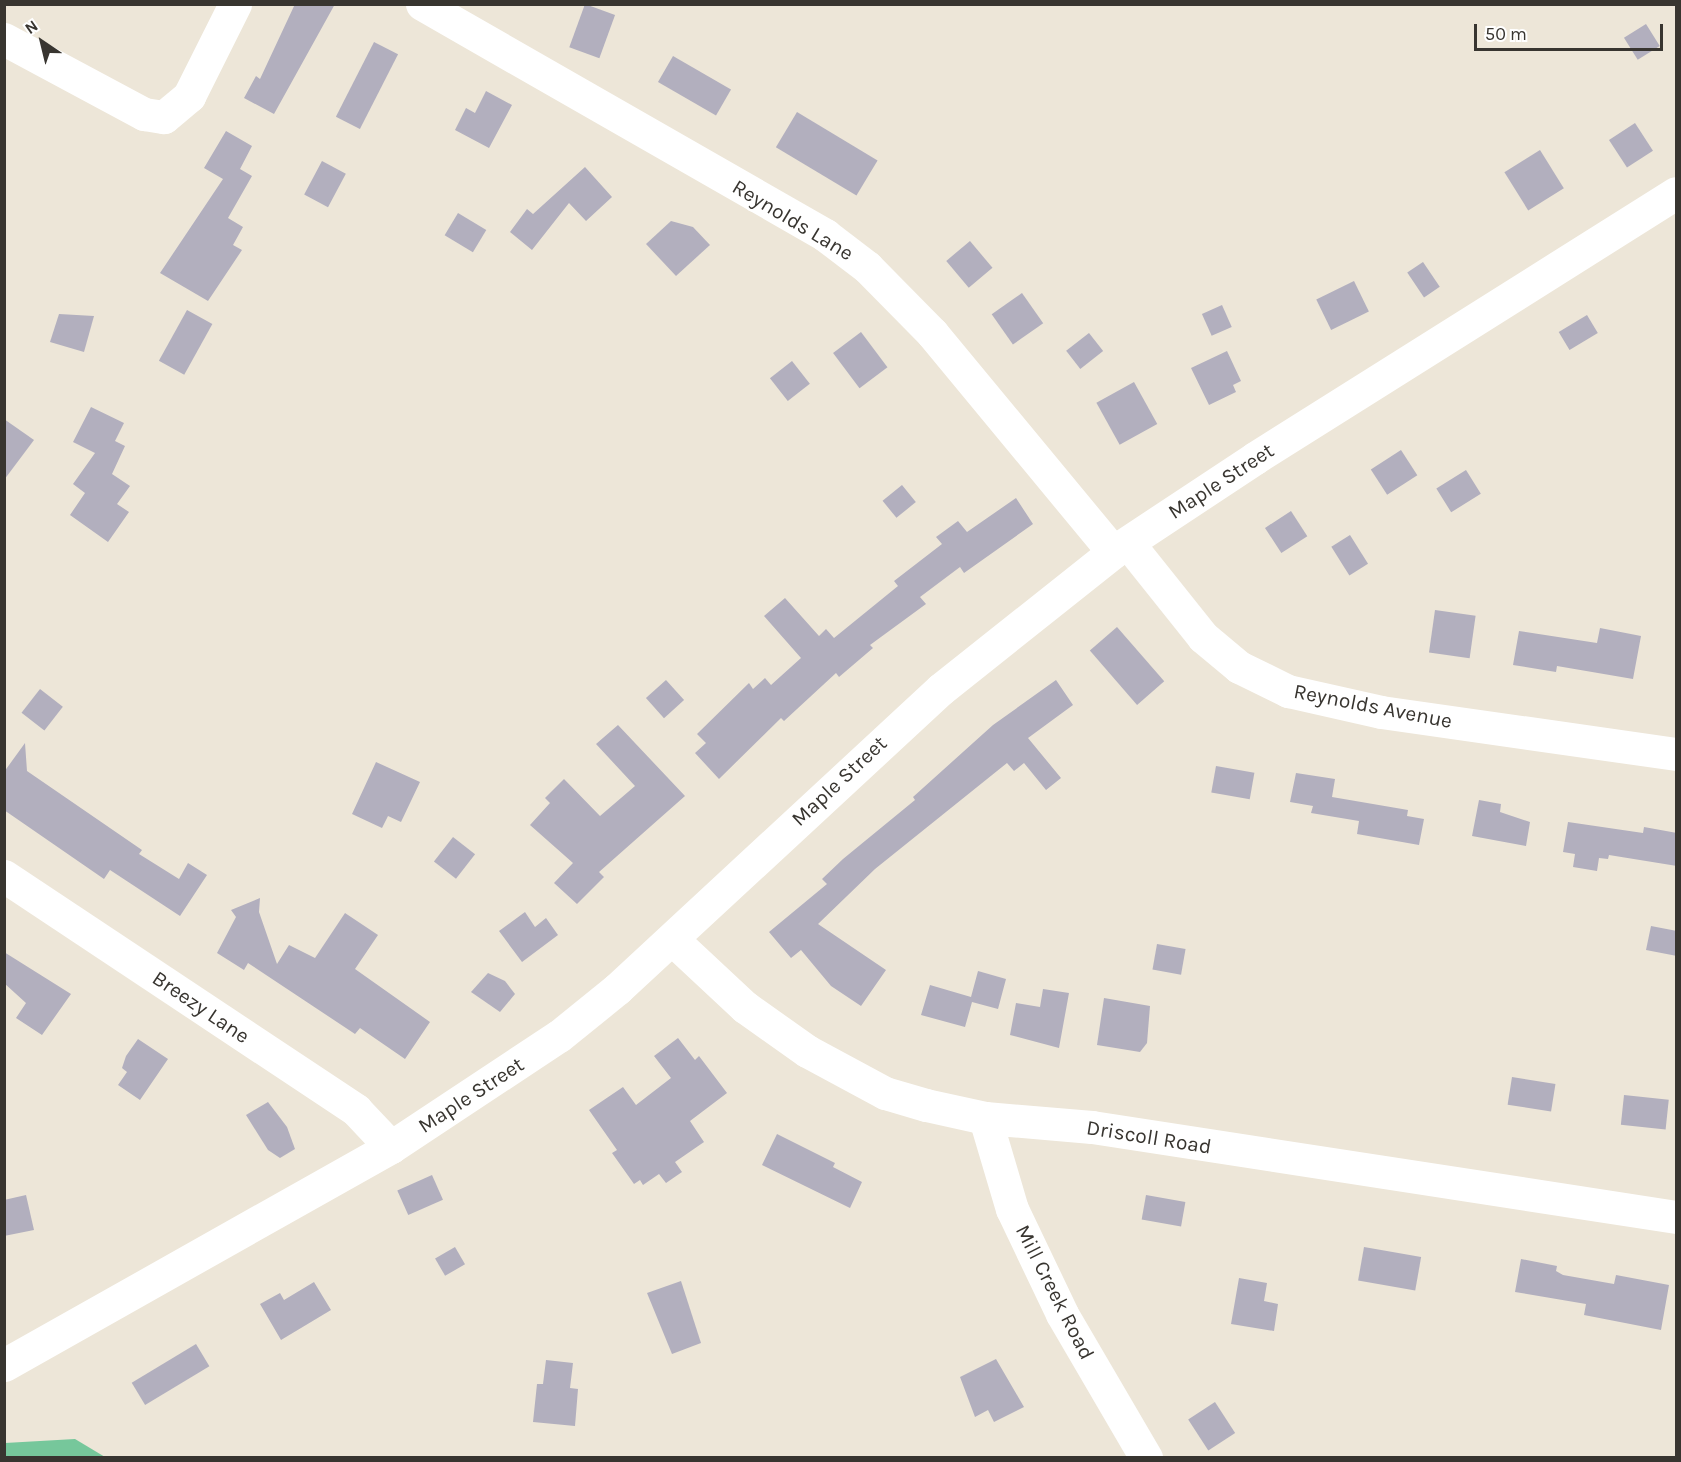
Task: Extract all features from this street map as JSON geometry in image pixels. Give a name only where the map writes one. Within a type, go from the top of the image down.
[{"type":"street","points":[[4,39],[144,114],[164,117],[189,96],[235,4]]},
{"type":"street","name":"Reynolds Lane","points":[[422,4],[825,235],[867,267],[932,333],[1120,547]]},
{"type":"street","name":"Maple Street","points":[[4,1365],[392,1147],[559,1036],[672,939],[941,689],[1120,547],[1677,193]]},
{"type":"street","name":"Reynolds Avenue","points":[[1120,547],[1203,636],[1239,667],[1288,691],[1381,712],[1677,754]]},
{"type":"street","name":"Breezy Lane","points":[[4,876],[356,1110],[392,1147]]},
{"type":"street","name":"Driscoll Road","points":[[672,939],[745,1007],[807,1051],[885,1093],[985,1118],[1092,1127],[1677,1217]]},
{"type":"street","name":"Mill Creek Road","points":[[985,1118],[1012,1209],[1057,1303],[1146,1458]]},
{"type":"green space","points":[[75,1439],[105,1457],[5,1457],[5,1443]]},
{"type":"building","points":[[295,4],[335,4],[274,114],[244,98],[256,76],[260,79]]},
{"type":"building","points":[[585,4],[615,15],[599,58],[569,47]]},
{"type":"building","points":[[1646,24],[1660,46],[1638,60],[1624,38]]},
{"type":"building","points":[[374,42],[398,54],[360,129],[336,117]]},
{"type":"building","points":[[673,56],[731,90],[716,115],[658,82]]},
{"type":"building","points":[[486,91],[512,105],[489,148],[455,130],[466,108],[475,113]]},
{"type":"building","points":[[797,112],[878,160],[856,196],[776,147]]},
{"type":"building","points":[[1635,123],[1653,151],[1627,168],[1609,140]]},
{"type":"building","points":[[226,131],[252,146],[240,169],[252,176],[228,218],[243,227],[233,245],[242,250],[208,301],[160,273],[223,179],[204,168]]},
{"type":"building","points":[[1540,150],[1564,188],[1528,210],[1504,172]]},
{"type":"building","points":[[322,161],[346,174],[328,207],[304,195]]},
{"type":"building","points":[[585,167],[612,197],[586,221],[569,203],[532,250],[510,232],[527,209],[533,214]]},
{"type":"building","points":[[458,213],[486,230],[473,252],[445,235]]},
{"type":"building","points":[[671,221],[693,227],[710,245],[676,276],[646,244]]},
{"type":"building","points":[[970,241],[992,268],[969,288],[946,261]]},
{"type":"building","points":[[1423,262],[1440,287],[1424,297],[1407,273]]},
{"type":"building","points":[[1354,281],[1369,312],[1331,330],[1316,299]]},
{"type":"building","points":[[1022,293],[1043,323],[1013,345],[992,314]]},
{"type":"building","points":[[1222,305],[1232,327],[1212,336],[1202,314]]},
{"type":"building","points":[[187,310],[212,324],[184,375],[159,361]]},
{"type":"building","points":[[59,314],[94,316],[84,352],[50,342]]},
{"type":"building","points":[[1587,315],[1598,333],[1570,350],[1559,332]]},
{"type":"building","points":[[861,332],[887,367],[860,388],[833,353]]},
{"type":"building","points":[[1089,333],[1103,351],[1080,369],[1066,351]]},
{"type":"building","points":[[1227,351],[1241,381],[1233,385],[1236,392],[1209,405],[1191,368]]},
{"type":"building","points":[[792,361],[810,384],[788,401],[770,378]]},
{"type":"building","points":[[1134,382],[1157,424],[1120,445],[1096,403]]},
{"type":"building","points":[[91,407],[124,423],[115,441],[125,446],[112,474],[130,486],[117,504],[129,512],[108,542],[70,515],[85,493],[73,484],[95,453],[73,442]]},
{"type":"building","points":[[4,419],[34,440],[4,480]]},
{"type":"building","points":[[1401,450],[1417,475],[1387,495],[1371,470]]},
{"type":"building","points":[[1466,470],[1481,494],[1451,512],[1436,489]]},
{"type":"building","points":[[902,485],[916,502],[896,518],[883,501]]},
{"type":"building","points":[[1016,498],[1033,524],[964,573],[960,567],[920,597],[926,604],[870,645],[873,648],[839,677],[836,673],[784,721],[781,718],[719,779],[695,753],[706,743],[697,734],[749,683],[753,689],[765,678],[771,685],[801,658],[764,616],[785,598],[819,636],[826,629],[834,638],[898,586],[894,581],[942,544],[936,537],[958,521],[967,532]]},
{"type":"building","points":[[1291,511],[1307,536],[1281,553],[1265,528]]},
{"type":"building","points":[[1350,535],[1368,564],[1349,575],[1331,547]]},
{"type":"building","points":[[1435,610],[1476,616],[1470,658],[1429,653]]},
{"type":"building","points":[[1117,627],[1164,681],[1137,705],[1090,651]]},
{"type":"building","points":[[1600,628],[1641,636],[1633,679],[1557,666],[1556,672],[1513,665],[1519,631],[1597,643]]},
{"type":"building","points":[[666,680],[684,700],[664,718],[646,698]]},
{"type":"building","points":[[1056,680],[1073,705],[1028,738],[1061,778],[1046,790],[1024,763],[1014,771],[1007,763],[875,869],[818,924],[886,970],[861,1006],[831,986],[801,950],[791,958],[769,932],[827,884],[822,879],[915,800],[913,797],[993,725]]},
{"type":"building","points":[[40,689],[63,707],[44,730],[22,713]]},
{"type":"building","points":[[618,725],[685,796],[599,872],[604,877],[577,904],[554,883],[573,863],[530,825],[550,803],[545,798],[564,779],[600,816],[635,786],[596,744]]},
{"type":"building","points":[[25,743],[27,771],[142,850],[139,854],[179,879],[188,863],[207,875],[180,916],[110,870],[104,879],[4,810],[4,772]]},
{"type":"building","points":[[376,762],[420,782],[401,822],[388,816],[382,828],[352,814]]},
{"type":"building","points":[[1216,766],[1254,773],[1250,799],[1211,793]]},
{"type":"building","points":[[1296,773],[1335,779],[1332,797],[1408,810],[1407,816],[1424,819],[1419,845],[1357,834],[1359,821],[1311,813],[1313,806],[1290,802]]},
{"type":"building","points":[[1479,800],[1501,804],[1500,812],[1530,822],[1526,846],[1472,836]]},
{"type":"building","points":[[1568,822],[1643,833],[1644,827],[1677,833],[1677,866],[1609,855],[1608,859],[1599,858],[1597,871],[1573,867],[1575,854],[1563,852]]},
{"type":"building","points":[[453,837],[475,854],[456,879],[434,861]]},
{"type":"building","points":[[260,898],[259,912],[277,964],[289,945],[315,958],[345,913],[378,935],[355,969],[430,1022],[405,1059],[360,1028],[355,1034],[248,963],[244,970],[217,953],[236,917],[231,910]]},
{"type":"building","points":[[525,912],[535,927],[546,918],[558,935],[522,962],[499,931]]},
{"type":"building","points":[[1651,926],[1677,931],[1677,956],[1646,950]]},
{"type":"building","points":[[1157,944],[1186,949],[1181,975],[1152,970]]},
{"type":"building","points":[[4,952],[71,994],[42,1035],[16,1018],[26,1003],[4,983]]},
{"type":"building","points":[[978,971],[1006,979],[998,1009],[972,1002],[965,1027],[921,1015],[930,985],[971,997]]},
{"type":"building","points":[[488,973],[505,981],[515,994],[500,1012],[471,992]]},
{"type":"building","points":[[1043,989],[1069,993],[1059,1048],[1010,1035],[1016,1003],[1040,1007]]},
{"type":"building","points":[[1104,998],[1150,1006],[1147,1043],[1140,1052],[1097,1045]]},
{"type":"building","points":[[678,1038],[695,1060],[699,1056],[727,1093],[690,1121],[704,1142],[675,1162],[682,1172],[666,1183],[659,1174],[643,1185],[640,1180],[634,1184],[612,1153],[617,1150],[589,1110],[623,1087],[636,1105],[671,1078],[654,1056]]},
{"type":"building","points":[[138,1039],[168,1059],[140,1100],[118,1085],[127,1072],[122,1068],[126,1056]]},
{"type":"building","points":[[1512,1077],[1555,1084],[1551,1112],[1508,1105]]},
{"type":"building","points":[[1624,1095],[1669,1100],[1666,1130],[1621,1125]]},
{"type":"building","points":[[268,1102],[287,1127],[295,1149],[280,1158],[268,1150],[246,1115]]},
{"type":"building","points":[[777,1134],[835,1163],[833,1167],[862,1182],[850,1208],[762,1165]]},
{"type":"building","points":[[432,1175],[443,1200],[408,1215],[397,1190]]},
{"type":"building","points":[[26,1195],[34,1230],[4,1236],[4,1200]]},
{"type":"building","points":[[1146,1195],[1185,1202],[1181,1227],[1142,1220]]},
{"type":"building","points":[[455,1247],[465,1264],[445,1276],[435,1258]]},
{"type":"building","points":[[1364,1247],[1421,1257],[1415,1291],[1358,1280]]},
{"type":"building","points":[[1521,1259],[1557,1266],[1556,1271],[1563,1275],[1614,1284],[1616,1275],[1669,1285],[1661,1330],[1584,1315],[1586,1304],[1515,1292]]},
{"type":"building","points":[[1239,1278],[1267,1283],[1264,1301],[1278,1304],[1274,1331],[1231,1324]]},
{"type":"building","points":[[681,1281],[701,1343],[672,1354],[647,1293]]},
{"type":"building","points":[[314,1282],[331,1310],[281,1340],[260,1304],[280,1293],[284,1300]]},
{"type":"building","points":[[196,1344],[209,1366],[145,1405],[132,1383]]},
{"type":"building","points":[[996,1359],[1024,1407],[994,1422],[988,1410],[975,1417],[960,1377]]},
{"type":"building","points":[[546,1360],[573,1363],[570,1388],[578,1389],[575,1426],[533,1422],[537,1384],[543,1384]]},
{"type":"building","points":[[1215,1402],[1235,1433],[1208,1450],[1188,1419]]}]
